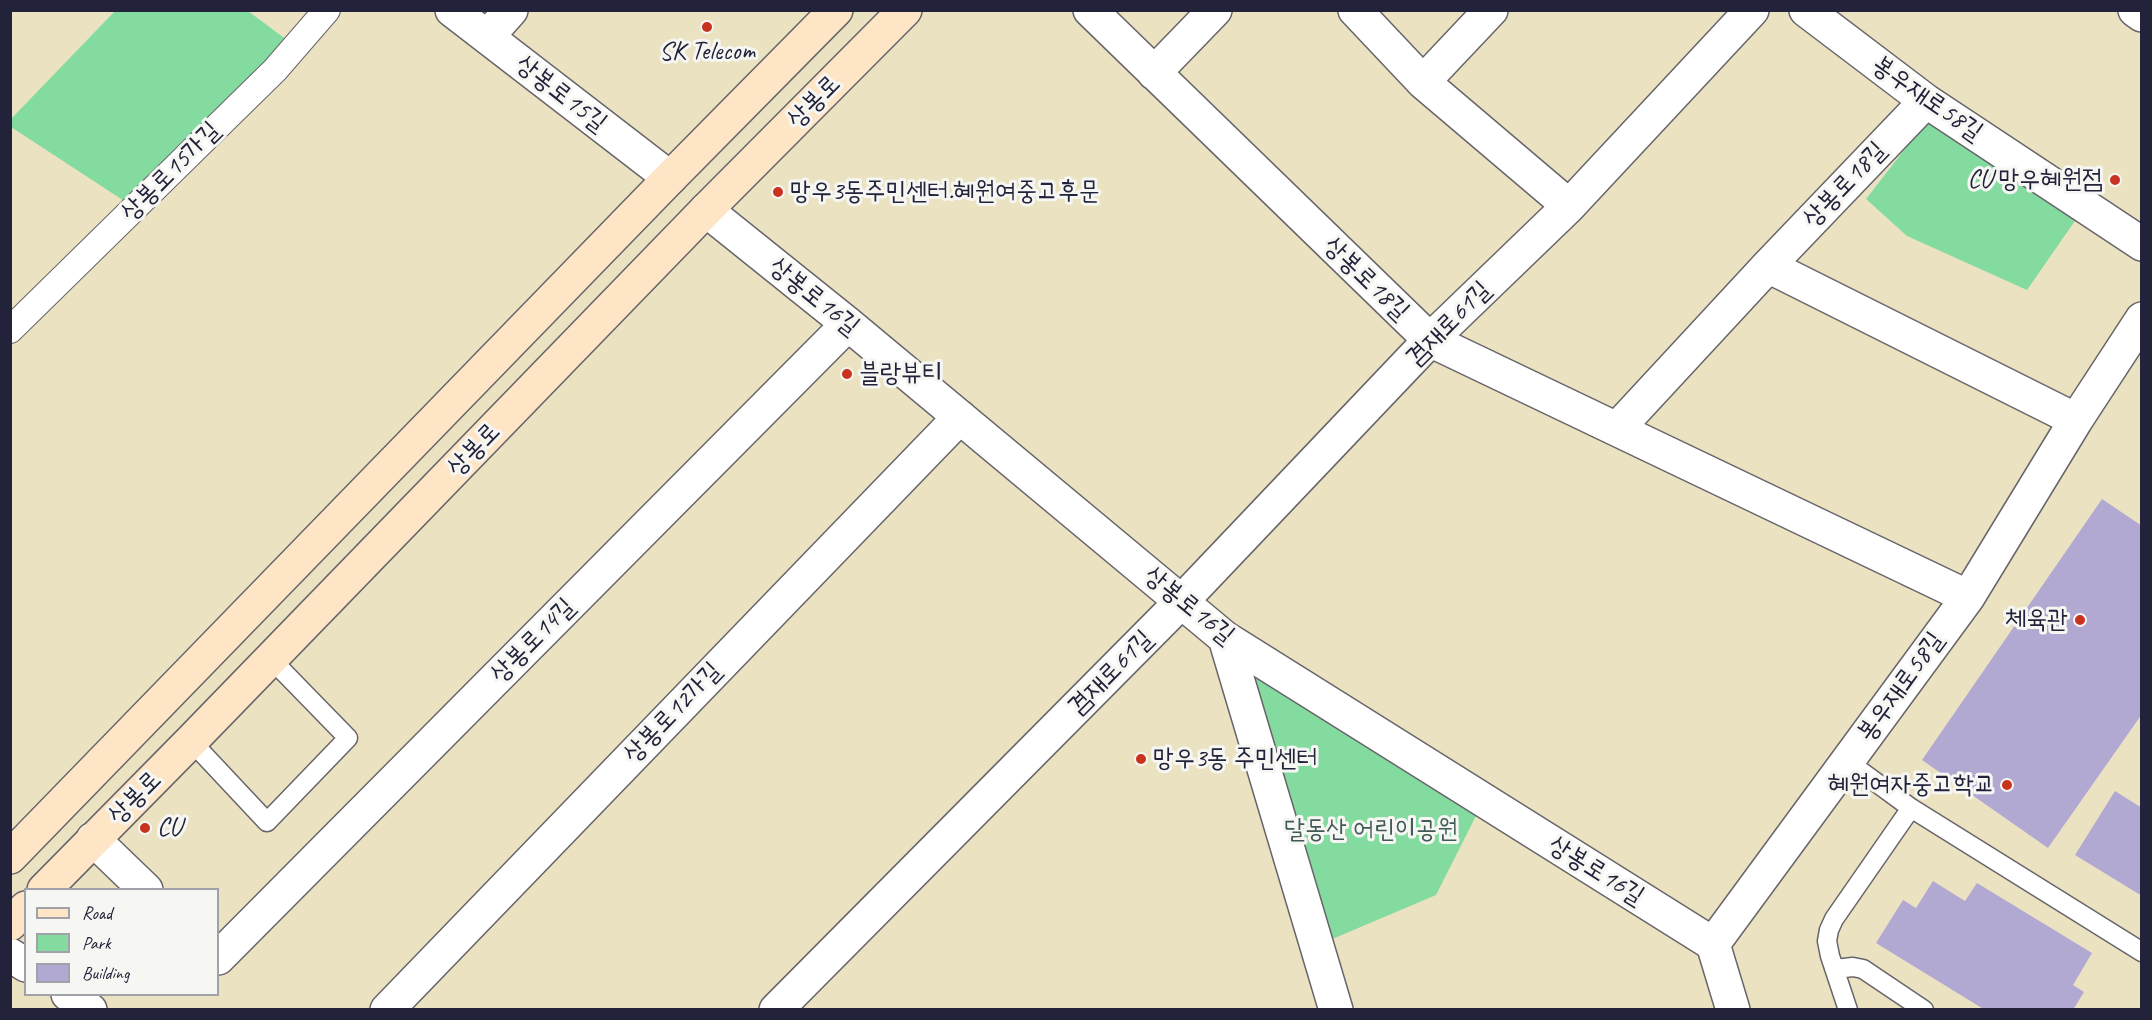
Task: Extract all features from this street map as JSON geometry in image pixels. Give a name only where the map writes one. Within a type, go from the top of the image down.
[{"type":"main road","name":"상봉로","points":[[10,857],[836,10]]},
{"type":"main road","name":"상봉로","points":[[46,888],[706,210],[905,10]]},
{"type":"main road","points":[[670,178],[706,210]]},
{"type":"main road","points":[[10,924],[24,910]]},
{"type":"street","name":"상봉로15가길","points":[[10,330],[275,70],[327,10]]},
{"type":"street","name":"상봉로15길","points":[[452,10],[670,178]]},
{"type":"street","points":[[487,37],[511,10]]},
{"type":"street","name":"상봉로18길","points":[[1090,10],[1430,340],[1968,597]]},
{"type":"street","points":[[1154,73],[1215,10]]},
{"type":"street","points":[[1355,10],[1424,82],[1569,207]]},
{"type":"street","points":[[1424,82],[1491,10]]},
{"type":"street","name":"겸재로61길","points":[[776,1010],[1181,602],[1430,340],[1569,207],[1752,10]]},
{"type":"street","name":"봉우재로58길","points":[[1806,10],[1926,101],[2142,244]]},
{"type":"street","points":[[2135,10],[2142,15]]},
{"type":"street","name":"상봉로18길","points":[[1617,429],[1768,266],[1926,101]]},
{"type":"street","name":"상봉로16길","points":[[706,210],[848,324],[1225,638],[1713,944]]},
{"type":"street","points":[[1768,266],[2076,420]]},
{"type":"street","name":"봉우재로58길","points":[[1713,944],[1968,597],[2076,420],[2142,319]]},
{"type":"street","name":"상봉로14길","points":[[219,957],[848,324]]},
{"type":"street","name":"상봉로12가길","points":[[387,1010],[960,417]]},
{"type":"street","points":[[1225,638],[1336,1010]]},
{"type":"street","points":[[93,839],[144,888]]},
{"type":"street","points":[[1713,944],[1733,1010]]},
{"type":"street","points":[[10,955],[24,964]]},
{"type":"street","points":[[71,996],[90,1010]]},
{"type":"lane","points":[[191,741],[267,822],[348,738],[271,659]]},
{"type":"lane","points":[[1847,761],[1911,808],[2142,952]]},
{"type":"lane","points":[[1848,1010],[1827,940],[1834,919],[1911,808]]},
{"type":"lane","points":[[1834,969],[1853,967],[1863,969],[1924,1010]]},
{"type":"green space","points":[[115,11],[248,11],[295,46],[135,208],[11,127],[10,120]]},
{"type":"green space","points":[[1929,118],[2079,215],[2027,290],[1907,236],[1866,199]]},
{"type":"green space","name":"달동산 어린이공원","points":[[1225,638],[1484,800],[1436,895],[1316,946]]},
{"type":"building","name":"체육관","points":[[2102,499],[2142,526],[2142,714],[2048,848],[1922,760]]},
{"type":"building","points":[[2115,791],[2142,808],[2142,896],[2075,855]]},
{"type":"building","points":[[1933,881],[1965,901],[1977,883],[2092,953],[2073,985],[2084,992],[2073,1010],[1985,1010],[1876,943],[1903,900],[1916,908]]},
{"type":"place","name":"SK Telecom","points":[[707,27]]},
{"type":"place","name":"CU 망우혜원점","points":[[2115,180]]},
{"type":"place","name":"망우3동주민센터.혜원여중고후문","points":[[778,192]]},
{"type":"place","name":"블랑뷰티","points":[[847,374]]},
{"type":"place","name":"체육관","points":[[2080,620]]},
{"type":"place","name":"망우3동 주민센터","points":[[1141,759]]},
{"type":"place","name":"혜원여자중고학교","points":[[2007,785]]},
{"type":"place","name":"CU","points":[[145,828]]}]
